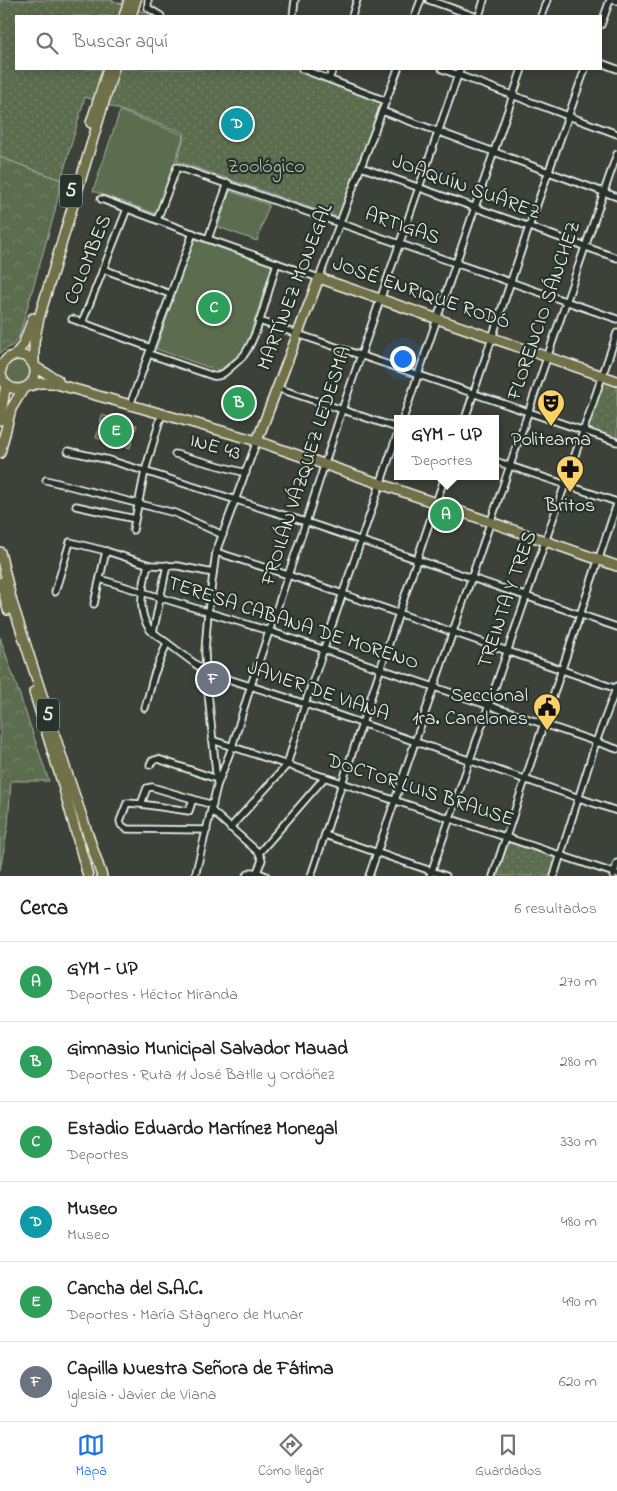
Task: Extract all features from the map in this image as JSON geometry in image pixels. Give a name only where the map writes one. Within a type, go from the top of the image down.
[{"type":"highway","points":[[124,15],[129,0]]},
{"type":"highway","points":[[130,15],[136,0]]},
{"type":"highway","name":"5","points":[[108,70],[108,79]]},
{"type":"highway","name":"5","points":[[15,355],[23,345],[31,325],[104,91],[113,70]]},
{"type":"highway","name":"5","points":[[34,366],[34,342],[39,318],[104,91]]},
{"type":"highway","name":"JOSÉ ENRIQUE RODÓ","points":[[319,278],[617,381]]},
{"type":"highway","name":"MARTÍNEZ MONEGAL","points":[[257,439],[319,278]]},
{"type":"highway","points":[[0,420],[3,381],[2,362],[15,355],[26,357],[34,366],[57,380],[131,403]]},
{"type":"highway","points":[[0,453],[11,409],[35,376],[34,366]]},
{"type":"highway","points":[[3,381],[16,389],[53,382],[257,439],[617,566]]},
{"type":"highway","name":"5","points":[[0,552],[12,602],[102,876]]},
{"type":"highway","name":"5","points":[[0,579],[62,782],[88,876]]},
{"type":"street","points":[[148,0],[148,8],[159,15]]},
{"type":"street","points":[[295,0],[295,15]]},
{"type":"street","points":[[352,15],[357,0]]},
{"type":"street","points":[[416,15],[421,0]]},
{"type":"street","points":[[430,0],[471,15]]},
{"type":"street","points":[[479,15],[484,0]]},
{"type":"street","points":[[541,15],[547,0]]},
{"type":"street","points":[[602,22],[610,0]]},
{"type":"street","points":[[602,63],[617,69]]},
{"type":"street","points":[[305,70],[386,101]]},
{"type":"street","points":[[329,79],[333,70]]},
{"type":"street","name":"MARTÍNEZ MONEGAL","points":[[319,278],[398,70]]},
{"type":"street","points":[[404,415],[522,70]]},
{"type":"street","points":[[466,415],[584,70]]},
{"type":"street","points":[[459,72],[513,95],[617,134]]},
{"type":"street","name":"FROILÁN VÁZQUEZ LEDESMA","points":[[195,876],[217,782],[232,747],[342,410],[459,72]]},
{"type":"street","points":[[382,111],[617,197]]},
{"type":"street","name":"FLORENCIO SÁNCHEZ","points":[[369,876],[617,154]]},
{"type":"street","name":"ARTIGAS","points":[[157,220],[177,166],[617,320]]},
{"type":"street","name":"JOAQUÍN SUÁREZ","points":[[360,168],[617,258]]},
{"type":"street","points":[[208,239],[228,183]]},
{"type":"street","name":"JOSÉ ENRIQUE RODÓ","points":[[101,199],[319,278]]},
{"type":"street","name":"COLOMBES","points":[[82,323],[127,209]]},
{"type":"street","points":[[131,403],[193,233]]},
{"type":"street","points":[[72,319],[218,377],[243,356],[260,321],[277,263]]},
{"type":"street","points":[[103,269],[170,294]]},
{"type":"street","points":[[260,321],[617,442]]},
{"type":"street","name":"TREINTA Y TRES","points":[[431,874],[617,334]]},
{"type":"street","points":[[277,388],[394,427]]},
{"type":"street","points":[[133,530],[145,471],[163,412]]},
{"type":"street","name":"MARTÍNEZ MONEGAL","points":[[217,782],[206,672],[208,612],[216,552],[257,439]]},
{"type":"street","points":[[230,828],[286,765],[305,704],[394,445]]},
{"type":"street","points":[[68,451],[109,460],[306,522],[617,627]]},
{"type":"street","name":"INE 43","points":[[175,454],[246,473]]},
{"type":"street","points":[[494,876],[617,503],[499,462]]},
{"type":"street","points":[[46,480],[175,513],[223,534]]},
{"type":"street","points":[[311,876],[444,480]]},
{"type":"street","points":[[76,506],[135,519]]},
{"type":"street","points":[[55,592],[70,542],[150,565],[167,565],[213,573]]},
{"type":"street","points":[[94,604],[106,551]]},
{"type":"street","points":[[216,552],[617,687],[596,742],[554,876]]},
{"type":"street","points":[[150,565],[147,568],[140,605],[145,624],[153,633],[206,672]]},
{"type":"street","points":[[153,633],[167,565]]},
{"type":"street","name":"TERESA CABANA DE MORENO","points":[[100,579],[269,631],[617,749]]},
{"type":"street","points":[[144,708],[154,674],[167,643]]},
{"type":"street","name":"JAVIER DE VIANA","points":[[206,672],[251,685],[617,811]]},
{"type":"street","name":"DOCTOR LUIS BRAUSE","points":[[212,740],[561,854],[615,874]]},
{"type":"street","points":[[150,765],[152,761],[158,759],[217,782]]},
{"type":"street","points":[[260,853],[325,777]]},
{"type":"street","points":[[142,804],[149,786],[193,799],[212,808],[230,828],[260,853],[261,863],[257,872]]},
{"type":"street","points":[[193,799],[188,811],[130,802],[125,805],[120,821],[122,828],[207,830]]},
{"type":"street","points":[[325,835],[431,874],[446,876]]},
{"type":"street","points":[[615,874],[617,864]]},
{"type":"street","points":[[246,876],[249,872],[257,872],[266,876]]},
{"type":"green space","name":"Zoológico","points":[[0,0],[111,0],[152,15],[15,15],[15,70],[299,70],[383,101],[340,218],[177,161],[185,133],[85,97],[61,180],[0,157]]},
{"type":"green space","points":[[120,111],[184,135],[157,214],[93,191]]},
{"type":"green space","points":[[0,157],[61,180],[55,211],[19,337],[13,345],[0,353]]},
{"type":"green space","points":[[230,191],[269,205],[257,241],[218,227]]},
{"type":"green space","points":[[194,239],[272,266],[245,350],[219,371],[156,349]]},
{"type":"green space","points":[[19,359],[27,361],[32,365],[31,375],[22,383],[8,381],[5,374],[8,364]]},
{"type":"green space","points":[[603,380],[617,385],[617,439],[587,429]]},
{"type":"green space","points":[[102,415],[137,425],[130,448],[96,438]]},
{"type":"green space","points":[[0,637],[49,781],[11,781],[8,826],[0,871]]},
{"type":"green space","points":[[508,838],[559,855],[552,876],[496,876]]},
{"type":"place","name":"Museo","points":[[237,124]]},
{"type":"place","name":"Estadio Eduardo Martínez Monegal","points":[[214,308]]},
{"type":"place","name":"Gimnasio Municipal Salvador Mauad","points":[[239,403]]},
{"type":"place","name":"Politeama","points":[[551,427]]},
{"type":"place","name":"Cancha del S.A.C.","points":[[116,431]]},
{"type":"place","name":"Britos","points":[[570,493]]},
{"type":"place","name":"GYM - UP","points":[[446,515]]},
{"type":"place","name":"Capilla Nuestra Señora de Fátima","points":[[213,679]]},
{"type":"place","name":"Seccional 1ra. Canelones","points":[[547,731]]}]
